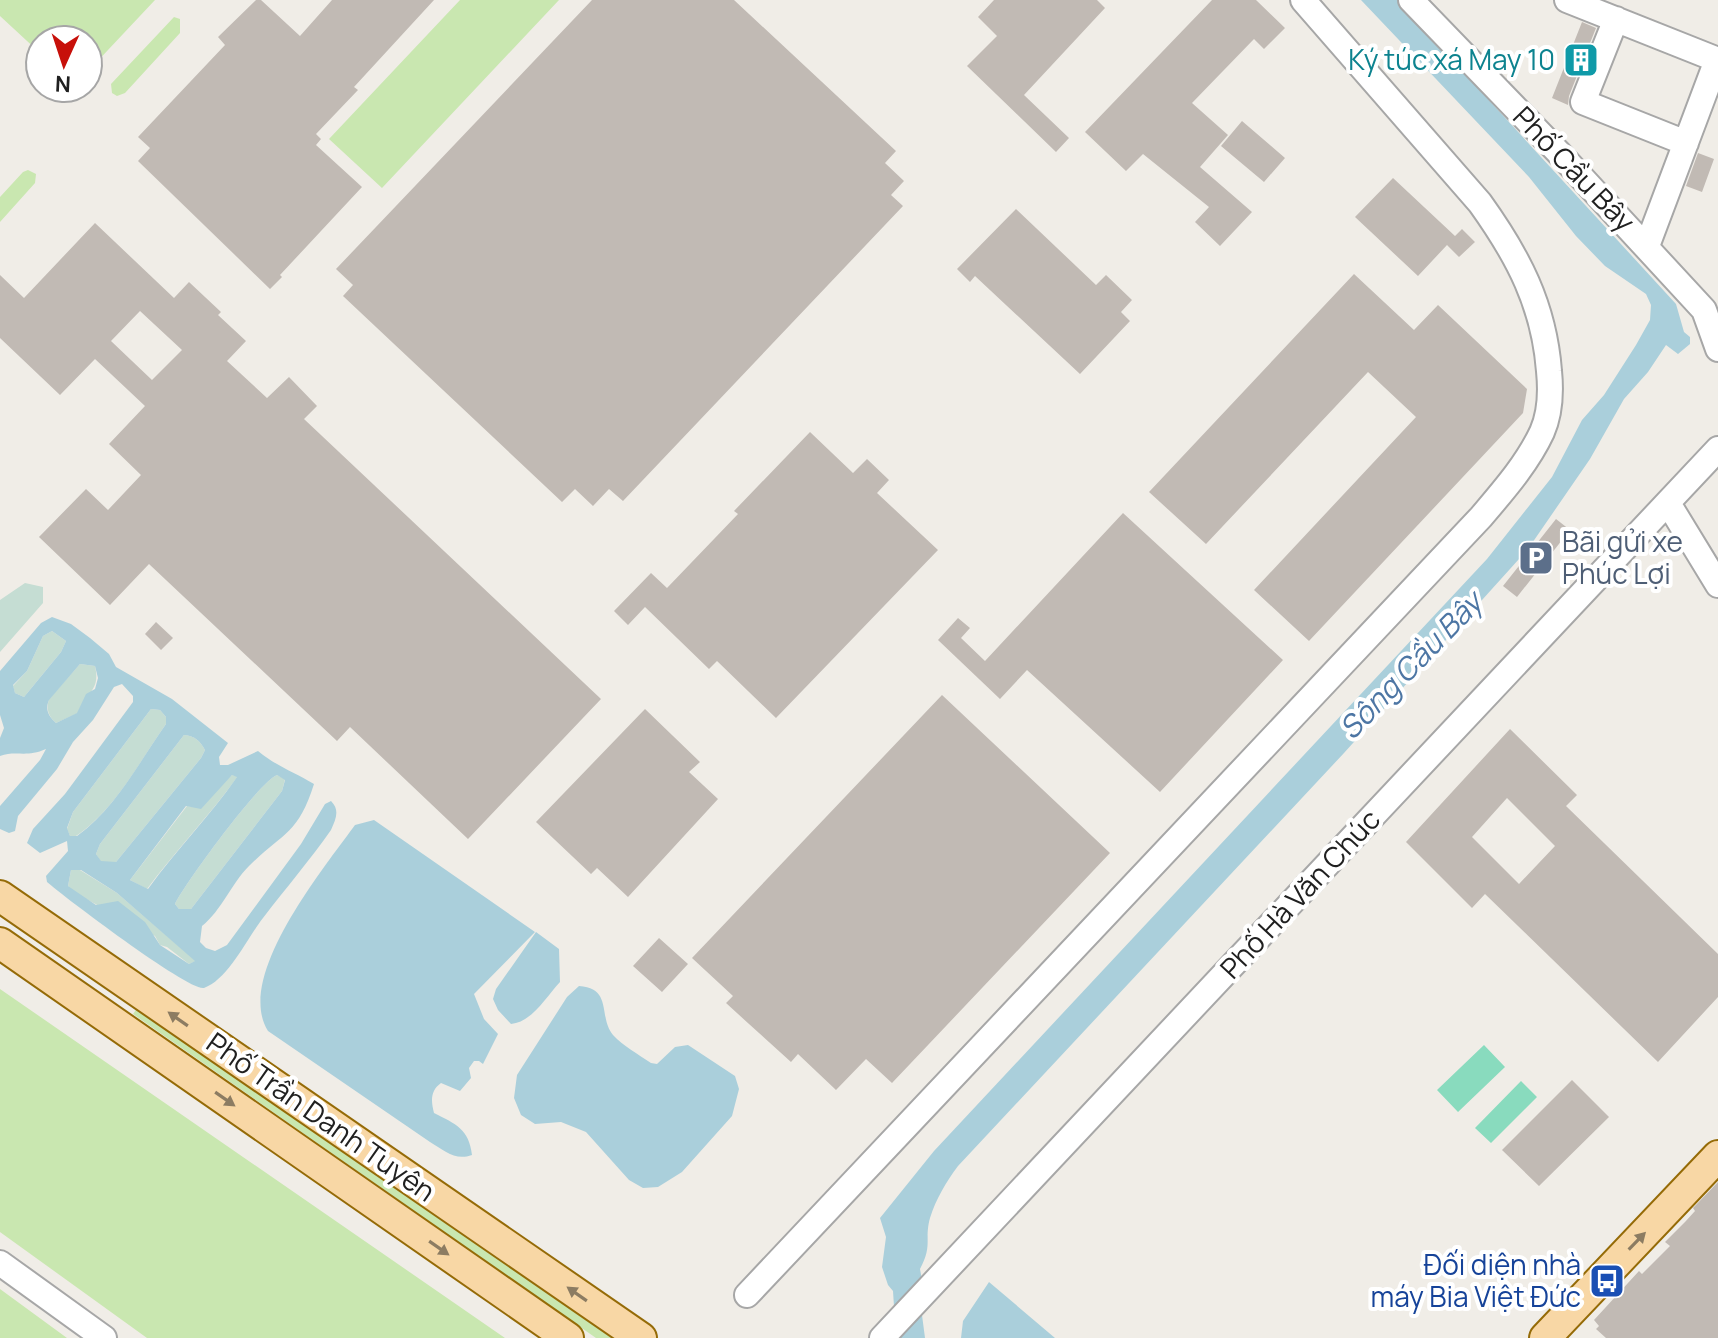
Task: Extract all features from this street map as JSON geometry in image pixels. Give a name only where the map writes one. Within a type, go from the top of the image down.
[{"type":"main road","name":"Phố Trần Danh Tuyên","points":[[0,896],[641,1338]]},
{"type":"main road","name":"Phố Trần Danh Tuyên","points":[[0,943],[568,1338]]},
{"type":"main road","points":[[69,991],[91,959]]},
{"type":"main road","points":[[1545,1338],[1718,1156]]},
{"type":"street","name":"Phố Cầu Bây","points":[[1411,0],[1647,246],[1704,310],[1718,349]]},
{"type":"street","points":[[1567,0],[1718,60],[1647,246]]},
{"type":"street","points":[[747,1295],[1481,517],[1517,474],[1543,430],[1551,391],[1543,320],[1526,277],[1504,236],[1314,4]]},
{"type":"street","points":[[1616,19],[1583,102],[1686,143]]},
{"type":"street","name":"Phố Hà Văn Chúc","points":[[882,1338],[1718,449]]},
{"type":"street","points":[[1668,503],[1718,585]]},
{"type":"street","points":[[0,1263],[104,1338]]},
{"type":"green space","points":[[0,0],[155,0],[104,54],[104,24],[24,24],[24,38],[0,16]]},
{"type":"green space","points":[[460,0],[559,0],[382,188],[329,139]]},
{"type":"green space","points":[[174,17],[180,19],[180,33],[125,93],[117,96],[112,93],[111,84]]},
{"type":"green space","points":[[28,170],[36,174],[35,183],[0,222],[0,197]]},
{"type":"green space","points":[[25,583],[43,587],[43,603],[0,652],[0,600]]},
{"type":"green space","points":[[52,631],[66,641],[61,652],[24,697],[15,693],[13,686],[27,671],[43,636]]},
{"type":"green space","points":[[80,664],[95,666],[94,687],[78,713],[56,723],[48,712],[49,699]]},
{"type":"green space","points":[[151,709],[160,710],[166,717],[166,724],[115,799],[90,825],[76,836],[70,836],[67,829],[73,812]]},
{"type":"green space","points":[[184,735],[201,744],[205,750],[201,758],[116,862],[101,862],[96,854],[100,844]]},
{"type":"green space","points":[[232,775],[238,776],[147,889],[130,880],[187,806],[195,807]]},
{"type":"green space","points":[[277,775],[285,779],[282,791],[191,909],[179,909],[175,904],[207,855],[255,795]]},
{"type":"green space","points":[[71,870],[80,870],[117,893],[196,961],[189,964],[160,945],[155,936],[73,892],[68,886]]},
{"type":"green space","points":[[0,989],[505,1338],[147,1338],[0,1232]]},
{"type":"green space","points":[[138,1007],[612,1338],[596,1338],[133,1014]]},
{"type":"green space","points":[[1484,1045],[1505,1067],[1458,1112],[1437,1090]]},
{"type":"green space","points":[[1521,1081],[1537,1097],[1491,1143],[1475,1128]]},
{"type":"green space","points":[[0,1289],[67,1338],[0,1338]]},
{"type":"water","name":"Sông Cầu Bây","points":[[1361,0],[1397,0],[1676,304],[1690,344],[1678,354],[1666,345],[1624,399],[1590,459],[1528,549],[1344,753],[958,1166],[932,1211],[928,1226],[926,1254],[920,1269],[925,1338],[896,1338],[893,1291],[882,1267],[886,1237],[880,1218],[934,1151],[1487,559],[1552,477],[1582,420],[1604,395],[1650,320],[1651,305],[1646,294],[1605,266],[1576,236],[1529,177]]},
{"type":"water","points":[[52,617],[71,624],[109,654],[116,667],[172,699],[228,743],[219,757],[220,765],[228,765],[258,751],[314,784],[295,824],[249,866],[202,926],[200,942],[206,948],[215,951],[227,945],[301,844],[325,804],[331,801],[336,808],[331,830],[323,841],[229,967],[204,988],[153,960],[47,882],[46,876],[68,851],[67,841],[40,853],[27,843],[33,829],[65,794],[133,702],[133,696],[122,684],[114,687],[57,769],[18,816],[15,831],[9,833],[0,829],[0,806],[46,749],[0,756],[0,738],[4,728],[0,715],[0,671],[41,623]],"holes":[[[52,631],[66,641],[61,652],[24,697],[15,693],[13,685],[27,671],[43,636]],[[80,664],[95,666],[98,678],[95,689],[86,694],[77,713],[56,723],[47,706]],[[151,709],[160,710],[166,717],[166,724],[104,812],[77,836],[70,836],[67,828],[73,812]],[[184,735],[199,742],[205,750],[201,758],[116,862],[101,861],[96,854],[100,844]],[[232,775],[237,777],[148,889],[130,880],[186,806],[201,809]],[[277,775],[285,780],[282,791],[191,909],[179,909],[175,904],[193,876],[255,795]],[[71,870],[81,870],[117,893],[195,961],[189,964],[160,945],[145,922],[118,901],[96,905],[68,886]]]},
{"type":"water","points":[[374,820],[535,932],[474,994],[484,1019],[498,1034],[483,1064],[474,1061],[469,1068],[471,1078],[460,1091],[441,1083],[433,1093],[434,1113],[460,1128],[468,1139],[472,1155],[466,1157],[445,1152],[268,1031],[261,1008],[263,982],[272,953],[287,924],[355,825]]},
{"type":"water","points":[[536,932],[559,949],[560,982],[532,1014],[511,1024],[493,999],[496,989]]},
{"type":"water","points":[[579,986],[597,992],[613,1035],[651,1063],[657,1064],[675,1047],[688,1045],[735,1076],[739,1089],[732,1116],[682,1172],[658,1187],[643,1188],[629,1180],[586,1132],[561,1122],[535,1124],[521,1115],[514,1098],[517,1075],[567,997]]},
{"type":"water","points":[[989,1282],[1055,1338],[961,1338],[963,1321]]},
{"type":"building","points":[[256,0],[261,0],[300,36],[332,0],[434,0],[354,87],[358,90],[316,134],[321,139],[316,145],[362,187],[270,289],[138,161],[150,148],[138,137],[225,45],[218,37]]},
{"type":"building","points":[[592,0],[734,0],[896,151],[885,163],[904,181],[891,195],[903,206],[623,501],[609,489],[593,506],[575,489],[562,502],[343,296],[353,285],[336,269]]},
{"type":"building","points":[[994,0],[1097,0],[1105,8],[1024,95],[1069,138],[1056,152],[967,66],[997,36],[978,17]]},
{"type":"building","points":[[1212,0],[1256,0],[1285,28],[1264,49],[1254,39],[1192,103],[1228,135],[1200,167],[1252,212],[1220,246],[1195,222],[1209,207],[1143,154],[1126,171],[1085,132]]},
{"type":"building","points":[[1582,22],[1596,28],[1568,105],[1552,98]]},
{"type":"building","points":[[1242,121],[1285,158],[1264,182],[1221,146]]},
{"type":"building","points":[[1698,153],[1714,159],[1702,192],[1686,186]]},
{"type":"building","points":[[1393,178],[1455,236],[1462,229],[1475,242],[1459,257],[1447,245],[1418,276],[1355,217]]},
{"type":"building","points":[[1016,209],[1096,285],[1106,275],[1132,300],[1121,312],[1130,321],[1080,374],[975,276],[970,282],[957,269]]},
{"type":"building","points":[[95,223],[174,298],[189,282],[246,341],[227,361],[267,398],[289,377],[317,406],[304,419],[601,699],[468,839],[350,727],[337,741],[149,564],[110,605],[39,537],[86,489],[108,510],[141,475],[109,444],[145,406],[95,359],[60,395],[0,338],[0,275],[24,298]],"holes":[[[140,311],[182,350],[152,380],[111,341]]]},
{"type":"building","points":[[1354,274],[1414,330],[1438,305],[1527,389],[1523,413],[1309,641],[1254,590],[1416,417],[1368,372],[1206,544],[1149,492]]},
{"type":"building","points":[[810,432],[853,473],[867,459],[889,480],[877,493],[938,550],[776,718],[717,661],[709,669],[645,607],[628,625],[614,611],[651,573],[667,588],[738,514],[734,511]]},
{"type":"building","points":[[1123,513],[1283,660],[1160,792],[1027,670],[1000,699],[938,640],[958,618],[970,628],[961,638],[985,661]]},
{"type":"building","name":"Bãi gửi xe Phúc Lợi","points":[[1556,519],[1570,530],[1517,597],[1503,586]]},
{"type":"building","points":[[156,622],[173,638],[161,650],[145,634]]},
{"type":"building","points":[[942,695],[1110,853],[892,1083],[866,1059],[836,1090],[798,1054],[791,1062],[726,1003],[733,996],[692,958]]},
{"type":"building","points":[[645,709],[700,762],[689,772],[718,799],[628,897],[597,868],[591,874],[536,822]]},
{"type":"building","points":[[1510,729],[1577,795],[1566,806],[1718,954],[1718,997],[1658,1062],[1485,894],[1472,908],[1406,842]],"holes":[[[1507,798],[1555,846],[1519,884],[1472,837]]]},
{"type":"building","points":[[659,938],[688,964],[662,992],[633,966]]},
{"type":"building","points":[[1572,1080],[1609,1117],[1539,1186],[1502,1150]]},
{"type":"building","points":[[1718,1182],[1718,1338],[1606,1338],[1596,1329],[1599,1326],[1594,1320],[1639,1271],[1642,1274],[1670,1246],[1665,1242]]},
{"type":"place","name":"Ký túc xá May 10","points":[[1581,60]]},
{"type":"place","name":"Bãi gửi xe Phúc Lợi","points":[[1536,558]]},
{"type":"place","name":"Đối diện nhà máy Bia Việt Đức","points":[[1607,1281]]}]
